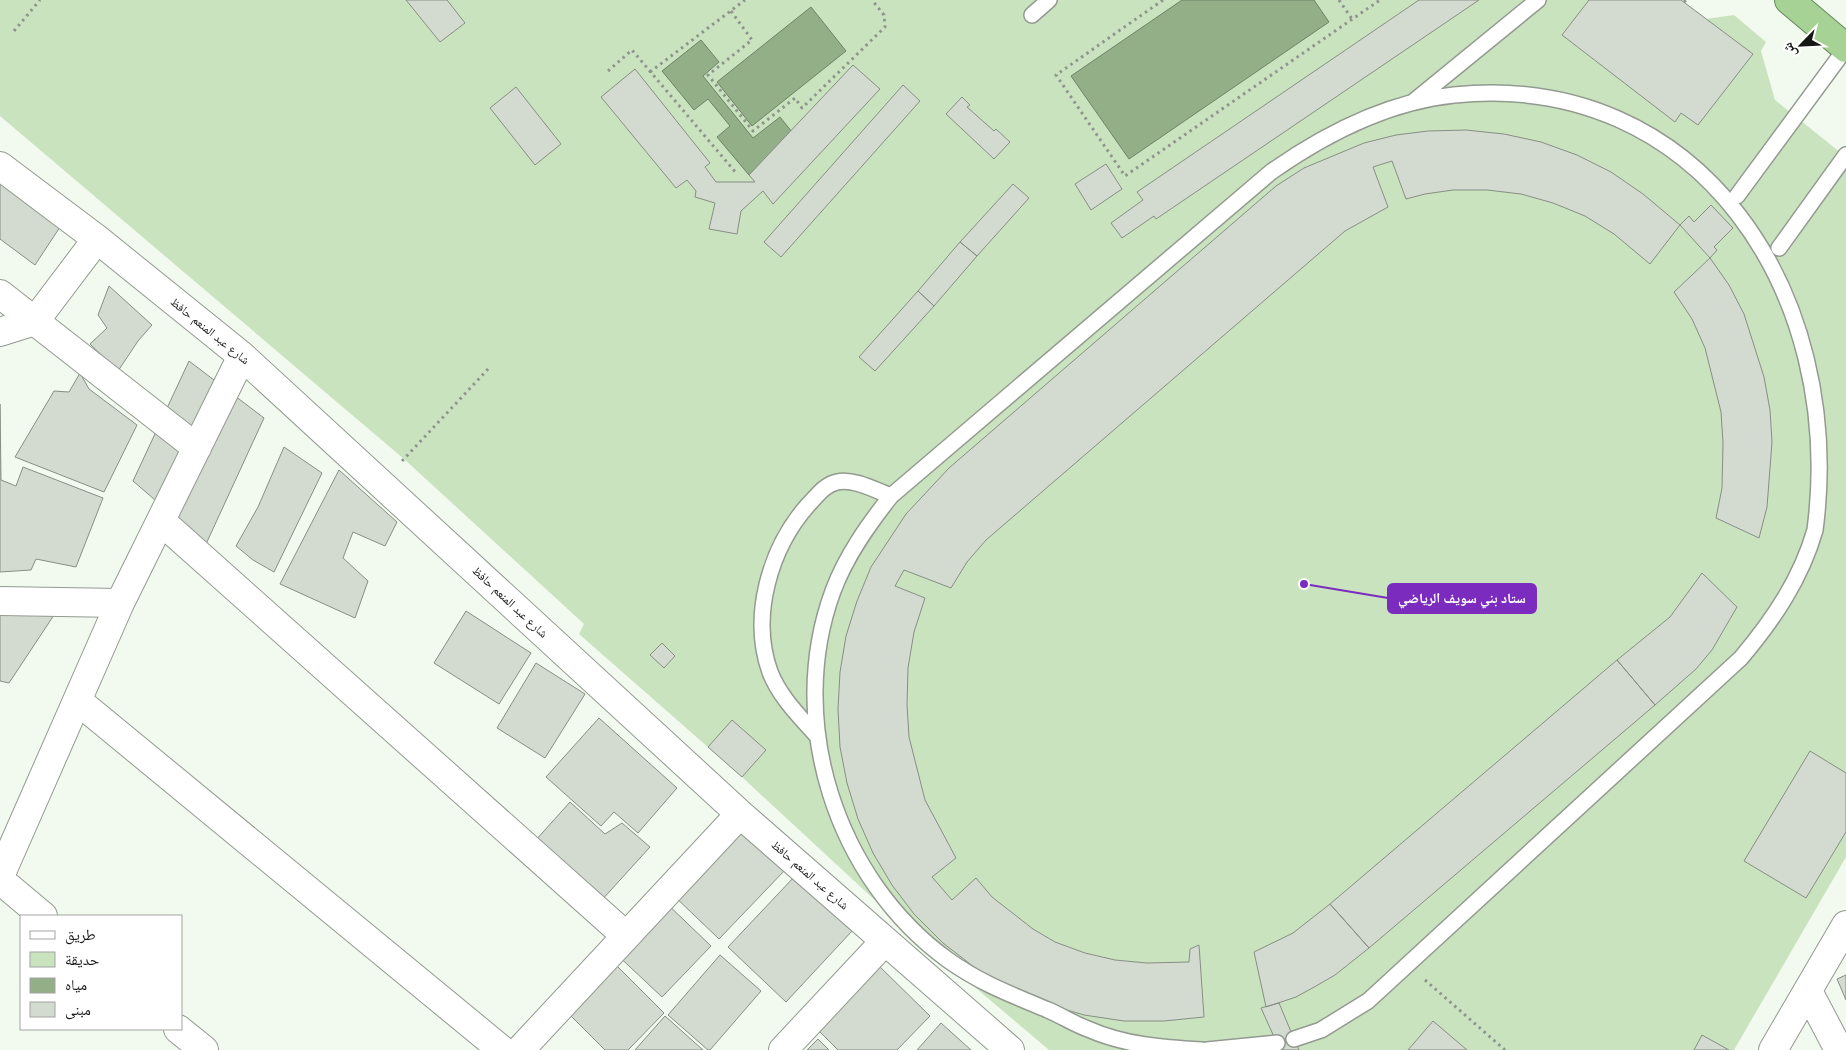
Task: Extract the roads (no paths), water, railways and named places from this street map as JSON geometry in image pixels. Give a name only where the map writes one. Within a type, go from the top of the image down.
[{"type":"highway","points":[[1789,0],[1846,48]]},
{"type":"street","name":"شارع عبد المنعم حافظ","points":[[0,166],[97,239],[242,356],[740,814],[1010,1050]]},
{"type":"street","points":[[0,332],[34,321],[97,239]]},
{"type":"street","points":[[0,294],[197,448]]},
{"type":"street","points":[[0,876],[120,604],[242,356]]},
{"type":"street","points":[[161,521],[625,935]]},
{"type":"street","points":[[0,601],[120,604]]},
{"type":"street","points":[[78,700],[502,1050]]},
{"type":"street","points":[[520,1050],[625,935],[740,814]]},
{"type":"street","points":[[0,880],[42,915]]},
{"type":"street","points":[[1774,1050],[1846,925]]},
{"type":"street","points":[[783,1050],[885,941]]},
{"type":"street","points":[[1808,991],[1839,1050]]},
{"type":"street","points":[[179,1030],[204,1050]]},
{"type":"lane","points":[[1032,15],[1049,0]]},
{"type":"lane","points":[[1412,103],[1538,0]]},
{"type":"lane","points":[[1737,196],[1846,48]]},
{"type":"lane","points":[[1202,1050],[1168,1049],[1132,1043],[1089,1030],[1048,1010],[1012,997],[978,980],[947,959],[918,935],[892,907],[869,877],[850,844],[835,809],[824,773],[817,736],[815,698],[816,662],[833,591],[849,557],[868,525],[891,496],[1271,172],[1304,149],[1338,130],[1375,114],[1412,103],[1451,95],[1529,94],[1568,100],[1596,108],[1642,127],[1676,146],[1708,169],[1737,196],[1759,221]]},
{"type":"lane","points":[[1779,248],[1846,155]]},
{"type":"lane","points":[[1769,235],[1788,264]]},
{"type":"lane","points":[[1294,1039],[1321,1030],[1346,1017],[1368,1001],[1741,658],[1764,630],[1785,599],[1815,532],[1827,478],[1831,423]]},
{"type":"lane","points":[[817,736],[798,714],[771,672],[763,626],[768,580],[775,558],[797,518],[820,491],[830,484],[847,480],[891,496]]},
{"type":"lane","points":[[1207,1050],[1277,1043]]},
{"type":"water","points":[[1182,0],[1314,0],[1329,22],[1129,159],[1071,76]]},
{"type":"water","points":[[811,7],[846,51],[752,126],[717,82]]},
{"type":"water","points":[[701,40],[719,62],[703,76],[753,138],[780,117],[792,132],[749,175],[717,137],[730,126],[708,99],[694,110],[662,71]]},
{"type":"place","name":"ستاد بني سويف الرياضي","points":[[1304,584]]}]
